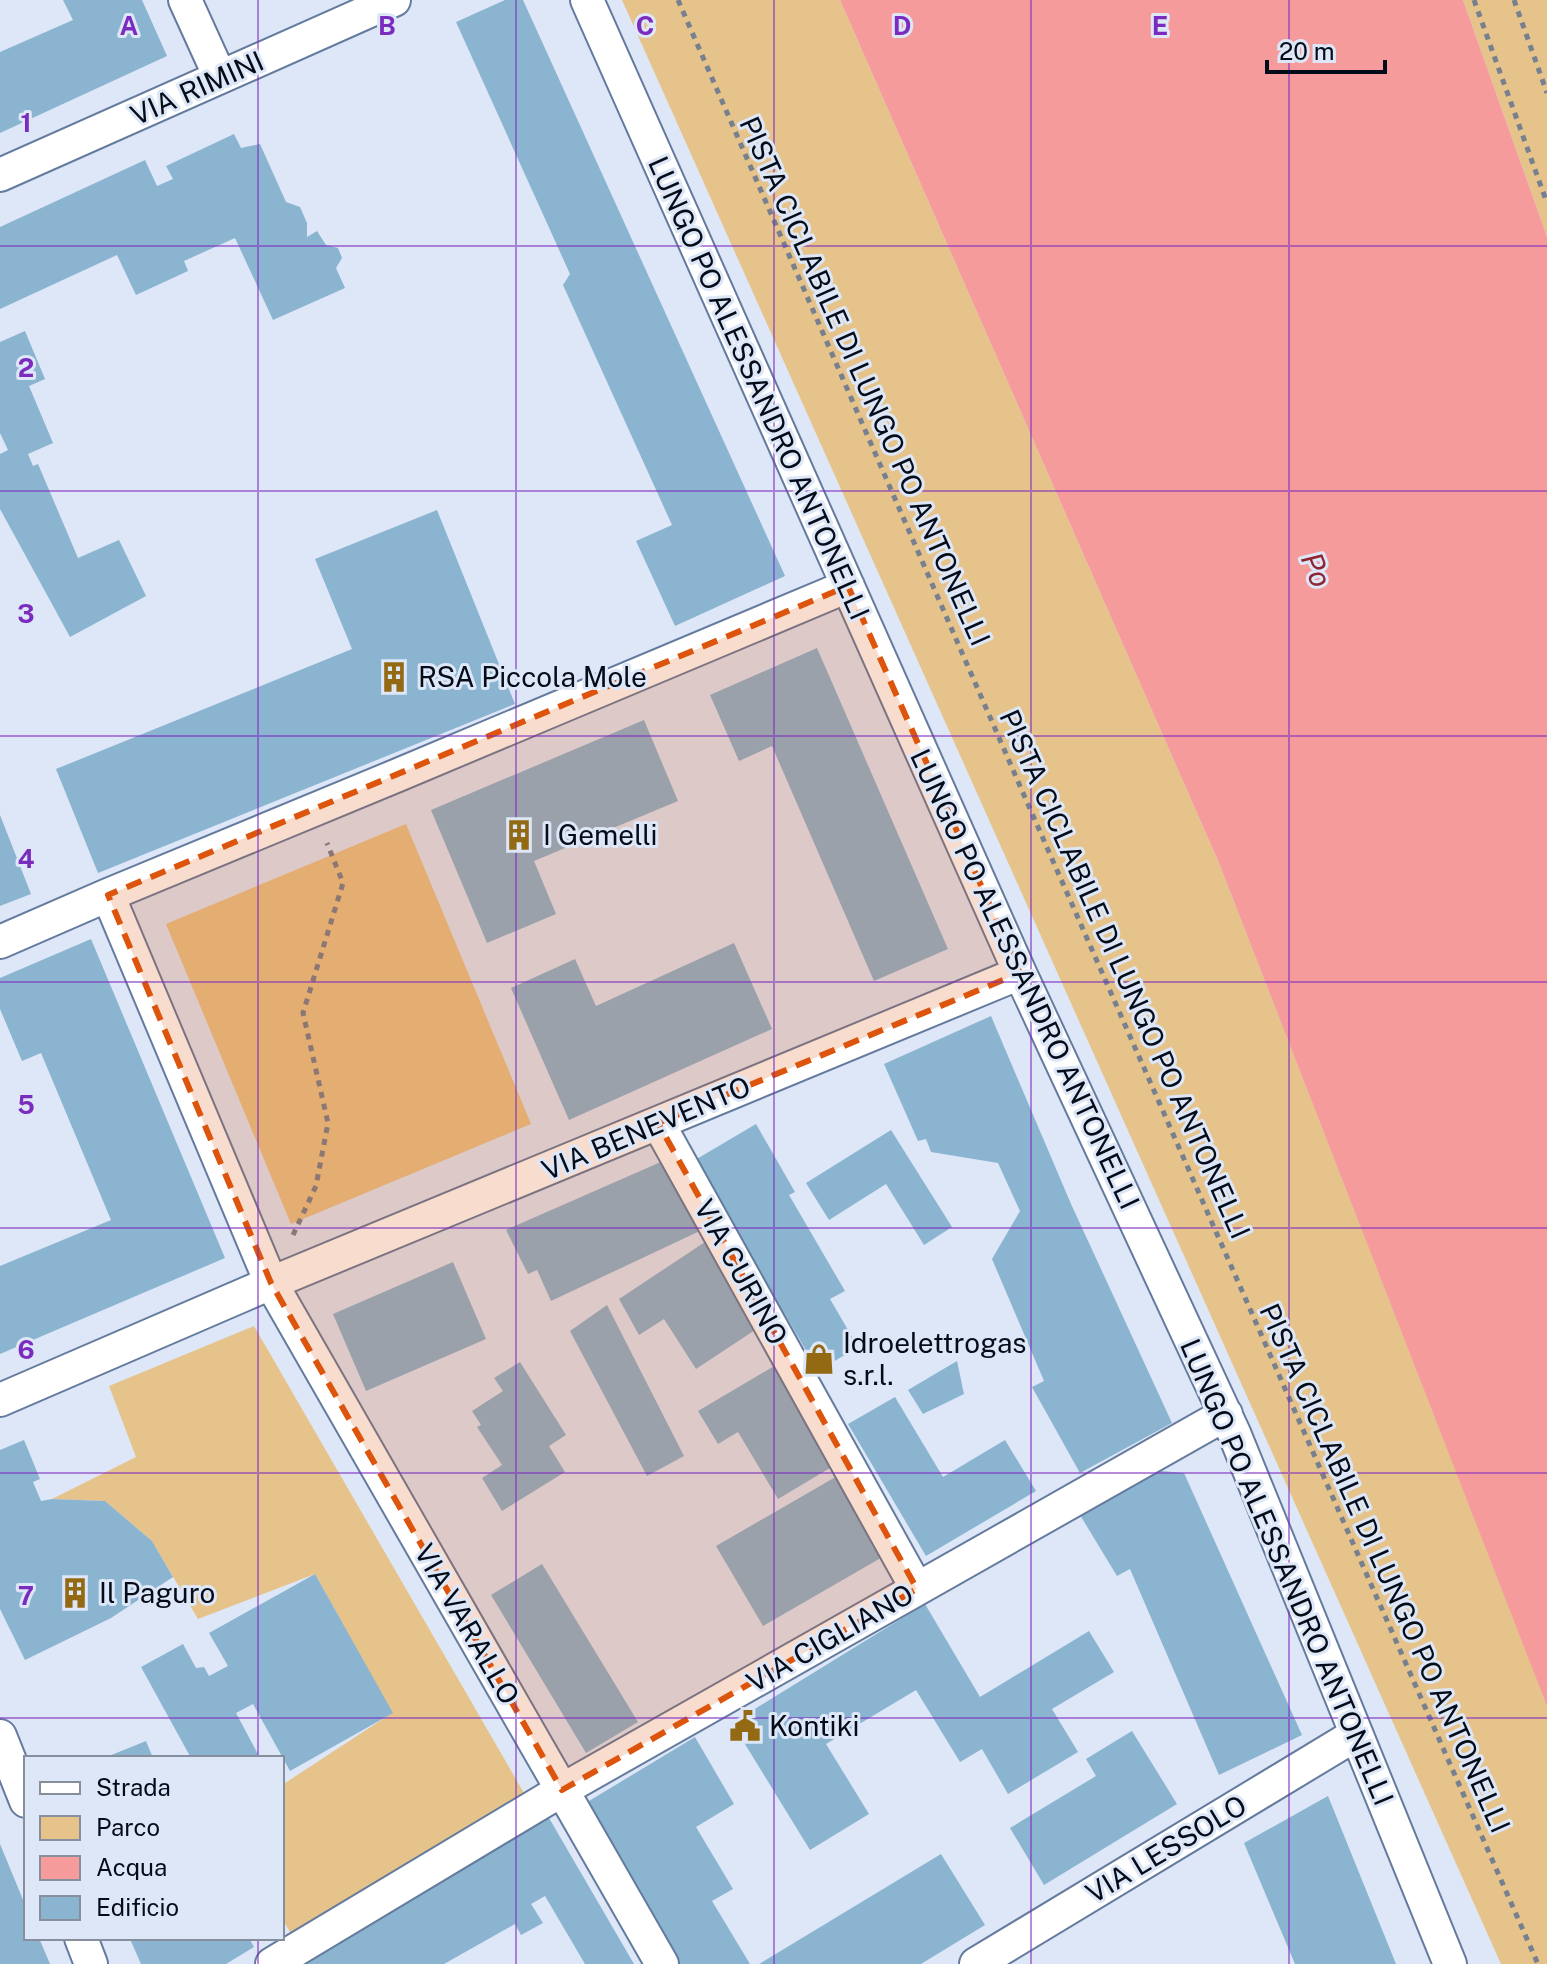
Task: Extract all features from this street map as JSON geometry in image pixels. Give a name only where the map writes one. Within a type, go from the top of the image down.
[{"type":"street","points":[[185,0],[220,77]]},
{"type":"street","name":"VIA RIMINI","points":[[0,175],[394,0]]},
{"type":"street","name":"LUNGO PO ALESSANDRO ANTONELLI","points":[[587,0],[1020,973],[1226,1414],[1450,1964]]},
{"type":"street","points":[[0,942],[848,586]]},
{"type":"street","points":[[108,895],[271,1283]]},
{"type":"street","name":"VIA BENEVENTO","points":[[0,1400],[271,1283],[1020,973]]},
{"type":"street","name":"VIA CURINO","points":[[658,1123],[917,1589]]},
{"type":"street","name":"VIA VARALLO","points":[[271,1283],[662,1964]]},
{"type":"street","name":"VIA CIGLIANO","points":[[272,1964],[562,1790],[1226,1414]]},
{"type":"street","name":"VIA LESSOLO","points":[[976,1964],[1355,1735]]},
{"type":"street","points":[[0,1736],[24,1796]]},
{"type":"street","points":[[82,1940],[91,1964]]},
{"type":"path","name":"PISTA CICLABILE DI LUNGO PO ANTONELLI","points":[[678,0],[1051,858],[1538,1964]]},
{"type":"path","points":[[1474,0],[1547,203]]},
{"type":"path","points":[[1514,0],[1547,93]]},
{"type":"path","points":[[271,1283],[316,1186],[328,1123],[303,1013],[343,883],[314,810]]},
{"type":"highlighted area","points":[[848,586],[1020,973],[658,1123],[917,1589],[562,1790],[271,1283],[108,895]]},
{"type":"green space","points":[[622,0],[840,0],[1219,863],[1547,1705],[1547,1964],[1501,1964]]},
{"type":"green space","points":[[1463,0],[1547,0],[1547,237]]},
{"type":"green space","points":[[406,824],[531,1124],[291,1224],[166,924]]},
{"type":"green space","points":[[254,1326],[528,1800],[294,1938],[284,1922],[284,1784],[392,1713],[315,1574],[198,1619],[152,1541],[105,1501],[52,1499],[136,1457],[109,1386]]},
{"type":"water","name":"Po","points":[[840,0],[1463,0],[1547,237],[1547,1706],[1219,863]]},
{"type":"building","points":[[63,0],[142,0],[167,56],[0,133],[0,52],[73,20]]},
{"type":"building","points":[[505,0],[523,0],[785,576],[675,626],[636,541],[672,525],[563,285],[570,274],[456,22]]},
{"type":"building","points":[[234,134],[241,148],[260,144],[286,202],[300,207],[307,223],[307,237],[317,231],[326,245],[338,248],[342,258],[336,268],[345,288],[273,320],[235,238],[184,261],[188,271],[136,295],[117,255],[0,309],[0,227],[145,160],[157,186],[173,179],[166,166]]},
{"type":"building","points":[[25,331],[45,379],[29,386],[53,443],[28,454],[33,466],[38,464],[78,558],[119,540],[146,596],[70,637],[0,509],[0,454],[8,450],[0,433],[0,342]]},
{"type":"building","name":"RSA Piccola Mole","points":[[437,510],[515,704],[98,873],[56,769],[352,649],[315,559]]},
{"type":"building","points":[[817,648],[948,949],[874,981],[772,746],[739,761],[710,695]]},
{"type":"building","name":"I Gemelli","points":[[644,720],[678,801],[534,861],[556,914],[487,943],[431,810]]},
{"type":"building","points":[[0,815],[31,894],[0,906]]},
{"type":"building","points":[[91,939],[225,1258],[0,1354],[0,1266],[111,1220],[41,1053],[22,1061],[0,1009],[0,978]]},
{"type":"building","points":[[734,943],[772,1029],[569,1120],[511,988],[575,959],[596,1006]]},
{"type":"building","points":[[991,1016],[1071,1204],[1172,1423],[1080,1473],[1032,1387],[1044,1381],[992,1259],[1020,1211],[998,1163],[931,1152],[926,1139],[918,1141],[884,1064]]},
{"type":"building","points":[[756,1124],[795,1192],[789,1195],[845,1291],[830,1299],[858,1347],[818,1371],[695,1160]]},
{"type":"building","points":[[891,1130],[952,1227],[924,1245],[886,1184],[829,1220],[806,1183]]},
{"type":"building","points":[[663,1161],[702,1230],[551,1301],[537,1270],[528,1274],[506,1230]]},
{"type":"building","points":[[705,1242],[755,1330],[696,1369],[664,1319],[639,1335],[619,1299]]},
{"type":"building","points":[[453,1262],[486,1339],[366,1391],[333,1314]]},
{"type":"building","points":[[607,1305],[684,1456],[647,1476],[570,1331]]},
{"type":"building","points":[[957,1361],[964,1394],[923,1414],[908,1390]]},
{"type":"building","points":[[520,1362],[566,1435],[549,1446],[565,1472],[502,1511],[482,1478],[502,1465],[477,1427],[481,1425],[472,1411],[503,1391],[494,1378]]},
{"type":"building","points":[[776,1365],[835,1465],[778,1499],[738,1432],[718,1444],[698,1411]]},
{"type":"building","points":[[895,1397],[943,1477],[1005,1440],[1036,1491],[926,1556],[848,1424]]},
{"type":"building","name":"Il Paguro","points":[[24,1440],[40,1479],[33,1482],[41,1501],[105,1501],[152,1541],[173,1577],[111,1618],[25,1660],[0,1609],[0,1450]]},
{"type":"building","points":[[1161,1471],[1184,1473],[1302,1735],[1219,1775],[1130,1569],[1117,1576],[1080,1515]]},
{"type":"building","points":[[839,1475],[886,1555],[763,1626],[716,1546]]},
{"type":"building","points":[[542,1564],[638,1722],[586,1753],[491,1595]]},
{"type":"building","points":[[315,1574],[393,1713],[290,1771],[253,1704],[236,1713],[259,1756],[190,1756],[141,1667],[183,1644],[196,1668],[204,1667],[209,1676],[228,1666],[209,1633]]},
{"type":"building","points":[[925,1604],[980,1697],[1089,1631],[1114,1672],[1052,1709],[1078,1752],[1008,1794],[982,1749],[960,1762],[916,1690],[826,1744],[869,1814],[810,1850],[732,1723]]},
{"type":"building","points":[[1132,1731],[1177,1804],[1044,1885],[1010,1828],[1096,1776],[1086,1759]]},
{"type":"building","points":[[695,1737],[734,1804],[696,1827],[733,1889],[712,1901],[750,1964],[678,1964],[584,1804]]},
{"type":"building","points":[[146,1741],[152,1756],[109,1756]]},
{"type":"building","points":[[1328,1796],[1396,1964],[1295,1964],[1244,1843]]},
{"type":"building","points":[[549,1818],[634,1964],[585,1964],[545,1896],[531,1904],[543,1923],[521,1935],[515,1924],[444,1964],[306,1964]]},
{"type":"building","points":[[0,1844],[24,1902],[24,1940],[40,1940],[50,1964],[0,1964]]},
{"type":"building","points":[[941,1854],[985,1925],[921,1964],[759,1964]]},
{"type":"building","points":[[130,1940],[250,1940],[254,1947],[226,1964],[141,1964]]},
{"type":"place","name":"RSA Piccola Mole","points":[[394,677]]},
{"type":"place","name":"I Gemelli","points":[[519,835]]},
{"type":"place","name":"Idroelettrogas s.r.l.","points":[[819,1359]]},
{"type":"place","name":"Il Paguro","points":[[75,1593]]},
{"type":"place","name":"Kontiki","points":[[745,1726]]}]
